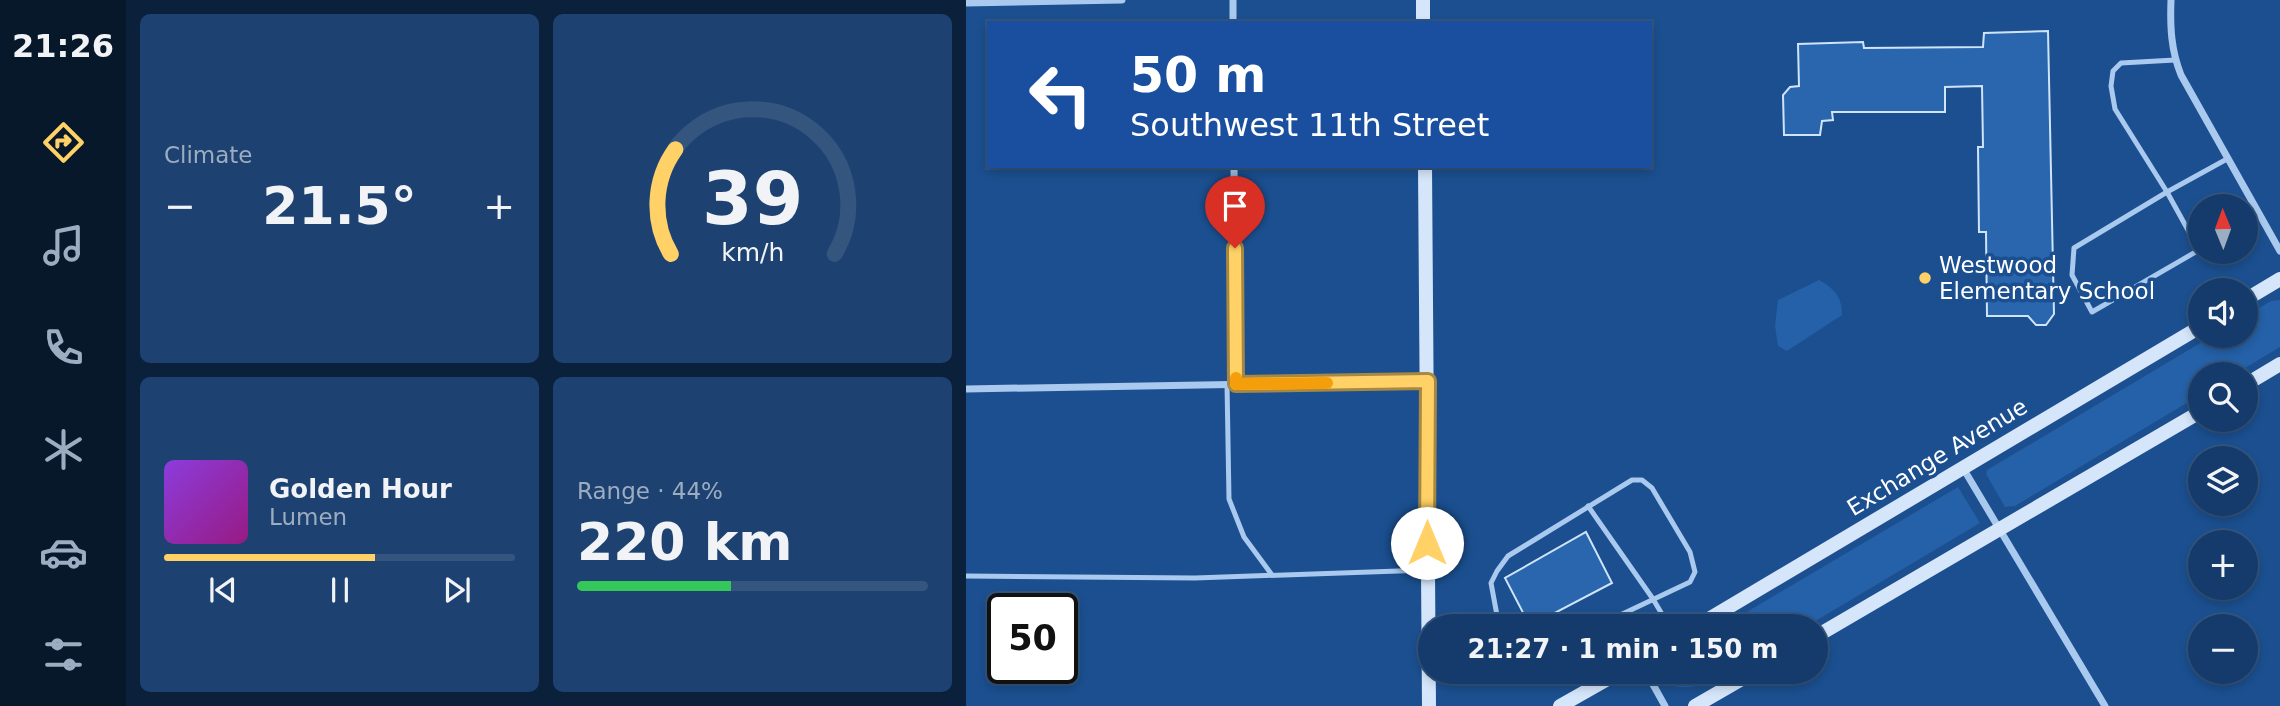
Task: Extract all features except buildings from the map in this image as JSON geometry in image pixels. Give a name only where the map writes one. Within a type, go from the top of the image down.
[{"type":"main road","points":[[1423,0],[1423,21]]},
{"type":"main road","points":[[1425,168],[1428,614]]},
{"type":"main road","points":[[2258,292],[2280,279]]},
{"type":"main road","name":"Exchange Avenue","points":[[1717,614],[2188,334]]},
{"type":"main road","points":[[2258,377],[2280,364]]},
{"type":"main road","points":[[1828,629],[2188,419]]},
{"type":"main road","points":[[1429,684],[1429,706]]},
{"type":"main road","points":[[1560,706],[1599,684]]},
{"type":"main road","points":[[1695,706],[1733,684]]},
{"type":"street","points":[[966,3],[1122,0]]},
{"type":"street","points":[[1233,0],[1233,21]]},
{"type":"street","points":[[2171,0],[2170,27],[2175,60],[2194,101],[2280,251]]},
{"type":"street","points":[[1234,168],[1236,384]]},
{"type":"street","points":[[966,389],[1428,381]]},
{"type":"street","points":[[1963,468],[2105,706]]},
{"type":"street","points":[[1653,684],[1665,706]]},
{"type":"lane","points":[[2175,60],[2121,63],[2113,71],[2111,86],[2115,109],[2167,192],[2199,250],[2092,312],[2072,275],[2074,248],[2167,192],[2228,159]]},
{"type":"lane","points":[[1227,384],[1229,499],[1244,537],[1272,575]]},
{"type":"lane","points":[[1495,614],[1491,583],[1508,556],[1632,480],[1642,480],[1652,488],[1690,552],[1695,572],[1690,582],[1622,614]]},
{"type":"lane","points":[[1588,506],[1662,614]]},
{"type":"lane","points":[[966,576],[1195,578],[1427,570]]},
{"type":"shaded area","points":[[1819,280],[1836,294],[1841,303],[1842,315],[1787,351],[1778,346],[1775,326],[1778,300]]},
{"type":"shaded area","points":[[2280,300],[2280,347],[2255,362],[2188,362],[2188,402],[2015,506],[2005,507],[1986,474],[1987,470],[2192,348],[2258,348],[2258,308],[2271,301]]},
{"type":"shaded area","points":[[1958,487],[1980,523],[1827,614],[1743,614]]},
{"type":"shaded area","points":[[1667,684],[1702,684],[1689,687]]},
{"type":"slow traffic","points":[[1236,378],[1236,384],[1327,383]]},
{"type":"place","name":"Westwood Elementary School","points":[[1925,278]]},
{"type":"route","points":[[1235,248],[1236,384],[1428,381],[1427,543]]}]
